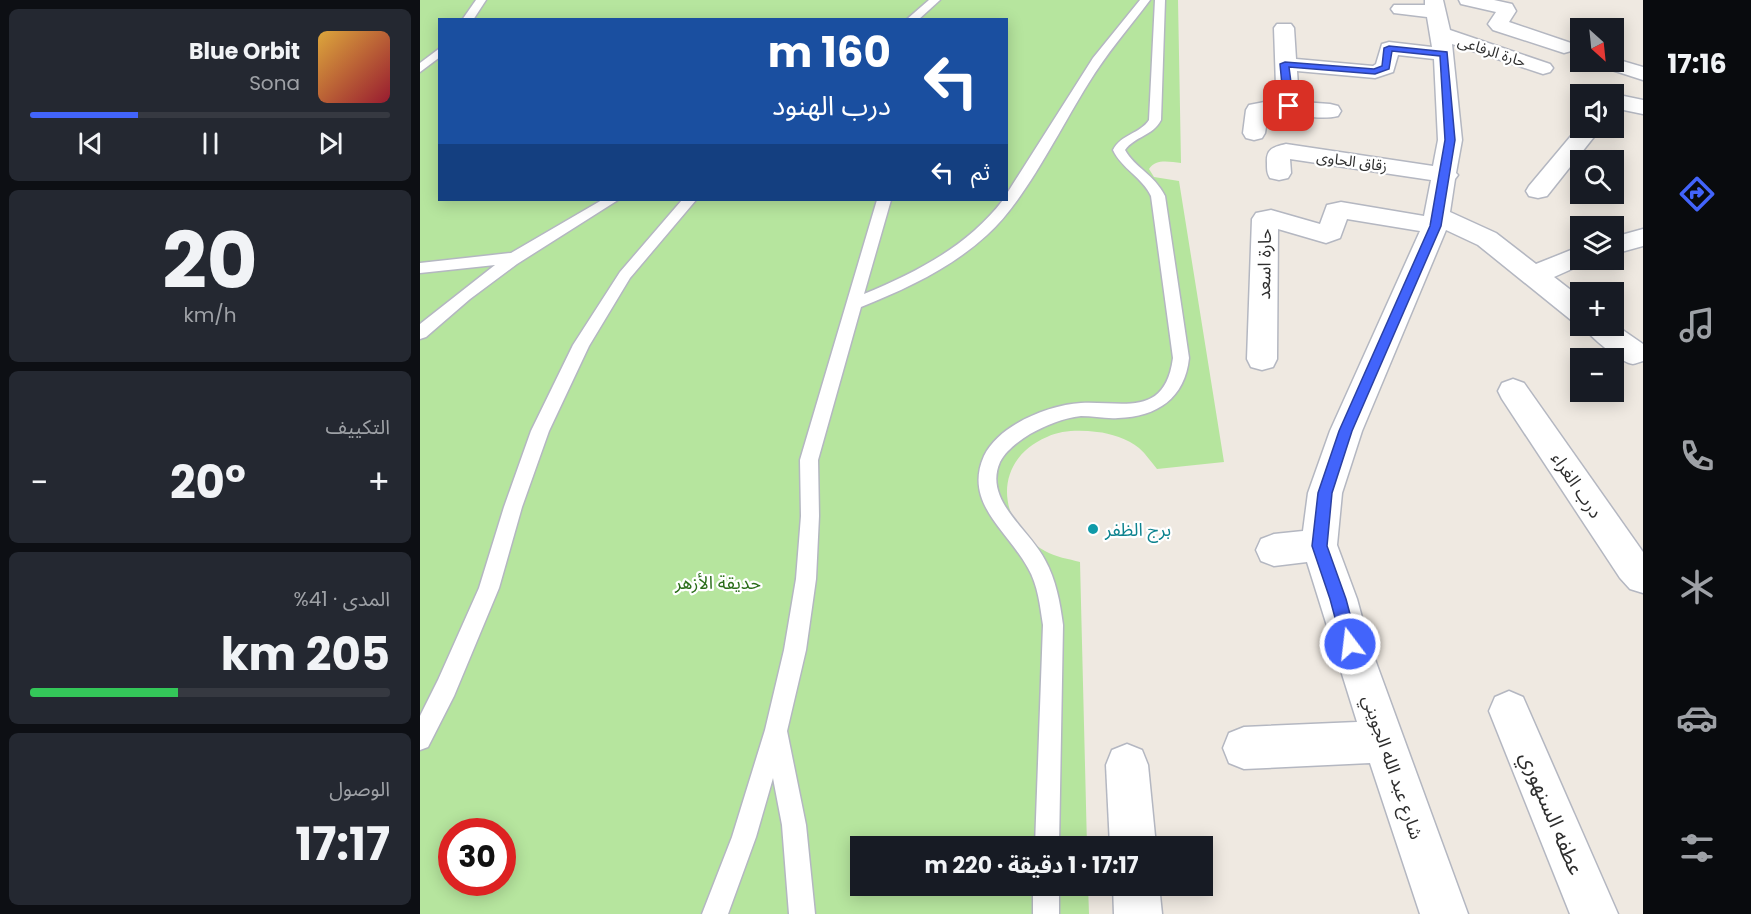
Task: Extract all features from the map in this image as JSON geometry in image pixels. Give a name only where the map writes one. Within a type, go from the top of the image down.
[{"type":"street","points":[[1468,0],[1505,8],[1506,11],[1498,24],[1500,26],[1564,47]]},
{"type":"street","points":[[1401,9],[1439,25]]},
{"type":"street","points":[[1285,64],[1375,72],[1386,68],[1389,48],[1439,25]]},
{"type":"street","name":"حارة الرفاعى","points":[[1439,25],[1543,68]]},
{"type":"street","name":"شارع عبد الله الجويني","points":[[1439,25],[1450,140],[1446,175],[1436,221],[1346,431],[1325,493],[1319,546],[1444,914]]},
{"type":"street","points":[[1284,28],[1289,106]]},
{"type":"street","points":[[1624,68],[1643,74]]},
{"type":"street","points":[[1254,133],[1257,110],[1289,106],[1330,111]]},
{"type":"street","points":[[1538,191],[1582,138]]},
{"type":"street","name":"زقاق الحاوى","points":[[1280,173],[1278,154],[1286,151],[1446,175]]},
{"type":"street","name":"حارة اسعد","points":[[1262,358],[1265,219],[1271,218],[1326,235],[1331,232],[1337,209],[1436,221]]},
{"type":"street","points":[[1436,221],[1487,239],[1570,305]]},
{"type":"street","points":[[1624,243],[1643,237]]},
{"type":"street","points":[[1533,276],[1570,260]]},
{"type":"street","points":[[1611,336],[1634,353]]},
{"type":"street","name":"درب الغراء","points":[[1513,391],[1633,567],[1643,577]]},
{"type":"street","points":[[1274,550],[1319,546]]},
{"type":"street","name":"عطفه السنهوري","points":[[1509,711],[1594,914]]},
{"type":"street","points":[[1244,748],[1384,741]]},
{"type":"street","points":[[1127,765],[1132,836]]},
{"type":"street","points":[[1137,896],[1138,914]]},
{"type":"lane","points":[[468,18],[481,0]]},
{"type":"lane","points":[[852,305],[891,290],[927,272],[958,252],[983,231],[1005,207],[1088,74],[1145,0]]},
{"type":"lane","points":[[1047,836],[1053,625],[1050,601],[1044,578],[1036,561],[990,498],[987,484],[988,471],[1000,447],[1042,420],[1080,410],[1116,412],[1138,410],[1158,402],[1173,390],[1180,375],[1181,358],[1158,196],[1149,178],[1125,160],[1119,150],[1125,141],[1149,130],[1155,120],[1160,0]]},
{"type":"lane","points":[[913,18],[934,1]]},
{"type":"lane","points":[[933,18],[934,1]]},
{"type":"lane","points":[[420,69],[438,53]]},
{"type":"lane","points":[[420,333],[461,298],[515,258],[544,238],[609,201]]},
{"type":"lane","points":[[420,740],[446,688],[489,588],[513,507],[540,431],[581,345],[625,275],[688,201]]},
{"type":"lane","points":[[715,914],[744,837],[776,730],[795,650],[806,579],[810,516],[809,460],[884,201]]},
{"type":"lane","points":[[420,268],[515,258]]},
{"type":"lane","points":[[776,730],[794,825],[802,914]]},
{"type":"lane","points":[[1046,896],[1046,914]]},
{"type":"green space","name":"حديقة الأزهر","points":[[420,0],[1178,0],[1181,163],[1159,162],[1149,169],[1154,177],[1179,181],[1224,462],[1157,469],[1139,448],[1119,437],[1091,431],[1065,432],[1047,437],[1029,447],[1017,461],[1009,476],[1007,492],[1010,509],[1017,525],[1029,539],[1049,553],[1080,562],[1087,836],[850,836],[850,896],[1088,896],[1089,914],[420,914]]},
{"type":"place","name":"برج الظفر","points":[[1093,529]]},
{"type":"route","points":[[1289,106],[1285,64],[1375,72],[1386,68],[1389,48],[1444,54],[1450,140],[1436,226],[1346,431],[1325,493],[1319,546],[1338,599],[1350,644]]}]
